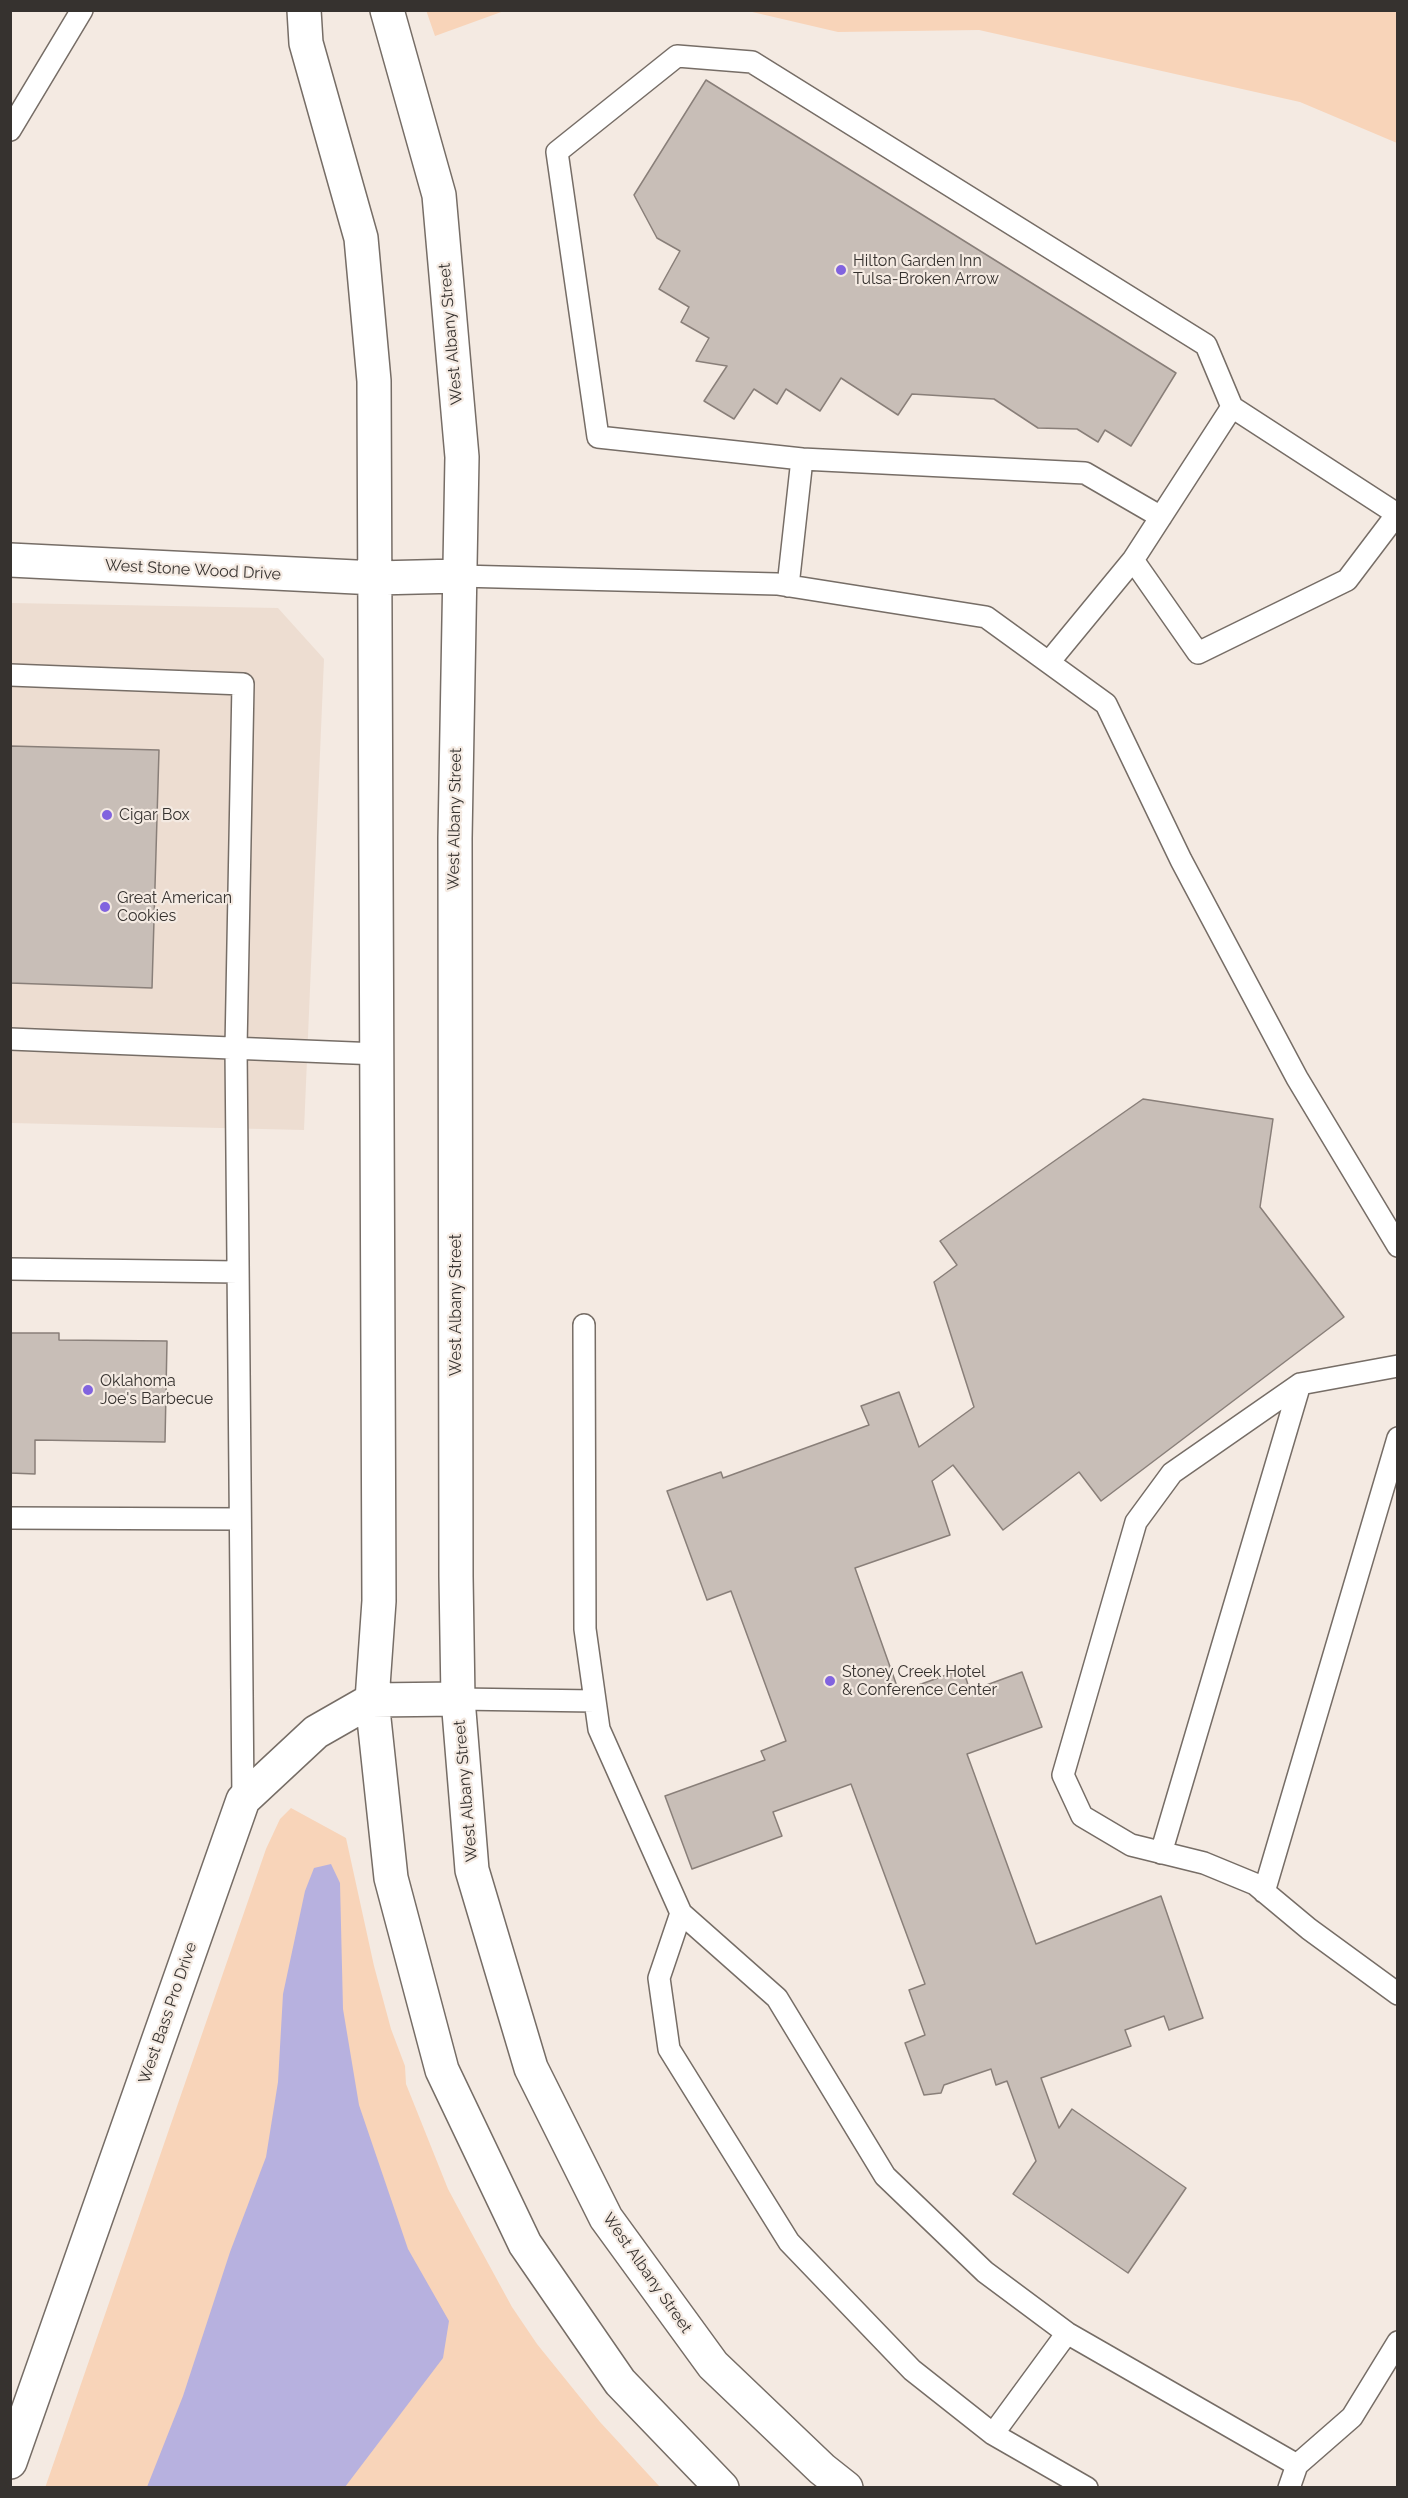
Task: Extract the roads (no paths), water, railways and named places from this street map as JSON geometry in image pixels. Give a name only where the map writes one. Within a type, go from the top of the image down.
[{"type":"main road","points":[[304,10],[306,43],[361,238],[374,381],[379,1601],[372,1700],[391,1878],[442,2070],[525,2244],[620,2382],[722,2487]]},
{"type":"main road","name":"West Albany Street","points":[[387,10],[439,195],[462,458],[454,838],[458,1699],[472,1870],[531,2068],[606,2218],[713,2365],[822,2469],[846,2487]]},
{"type":"main road","name":"West Stone Wood Drive","points":[[10,560],[376,578],[459,576]]},
{"type":"main road","name":"West Bass Pro Drive","points":[[10,2463],[243,1800],[316,1732],[372,1700],[458,1699]]},
{"type":"lane","points":[[10,130],[82,10]]},
{"type":"lane","points":[[1133,560],[1198,653],[1347,580],[1397,514],[1232,407],[1206,345],[752,62],[677,56],[557,152],[598,437],[802,459],[1085,473],[1161,517]]},
{"type":"lane","points":[[1048,662],[1133,560],[1232,407]]},
{"type":"lane","points":[[788,586],[802,459]]},
{"type":"lane","points":[[459,576],[788,586],[987,617],[1106,705],[1181,860],[1297,1078],[1398,1246]]},
{"type":"lane","points":[[10,675],[243,684],[236,1048],[243,1800]]},
{"type":"lane","points":[[10,1039],[378,1054]]},
{"type":"lane","points":[[10,1269],[238,1272]]},
{"type":"lane","points":[[584,1325],[585,1629],[599,1729],[681,1913],[777,1998],[885,2176],[985,2272],[1067,2333],[1297,2465]]},
{"type":"lane","points":[[1398,1366],[1300,1384],[1172,1473],[1136,1522],[1064,1774],[1082,1816],[1131,1845],[1204,1863],[1255,1884],[1398,1994]]},
{"type":"lane","points":[[1161,1852],[1300,1384]]},
{"type":"lane","points":[[1264,1892],[1398,1438]]},
{"type":"lane","points":[[10,1518],[240,1519]]},
{"type":"lane","points":[[458,1699],[595,1701]]},
{"type":"lane","points":[[681,1913],[659,1978],[669,2049],[789,2242],[912,2370],[993,2434],[1087,2487]]},
{"type":"lane","points":[[993,2434],[1067,2333]]},
{"type":"lane","points":[[1289,2487],[1297,2465],[1352,2417],[1398,2342]]},
{"type":"place","name":"Hilton Garden Inn Tulsa-Broken Arrow","points":[[841,270]]},
{"type":"place","name":"Cigar Box","points":[[107,815]]},
{"type":"place","name":"Great American Cookies","points":[[105,907]]},
{"type":"place","name":"Oklahoma Joe's Barbecue","points":[[88,1390]]},
{"type":"place","name":"Stoney Creek Hotel & Conference Center","points":[[830,1681]]}]
